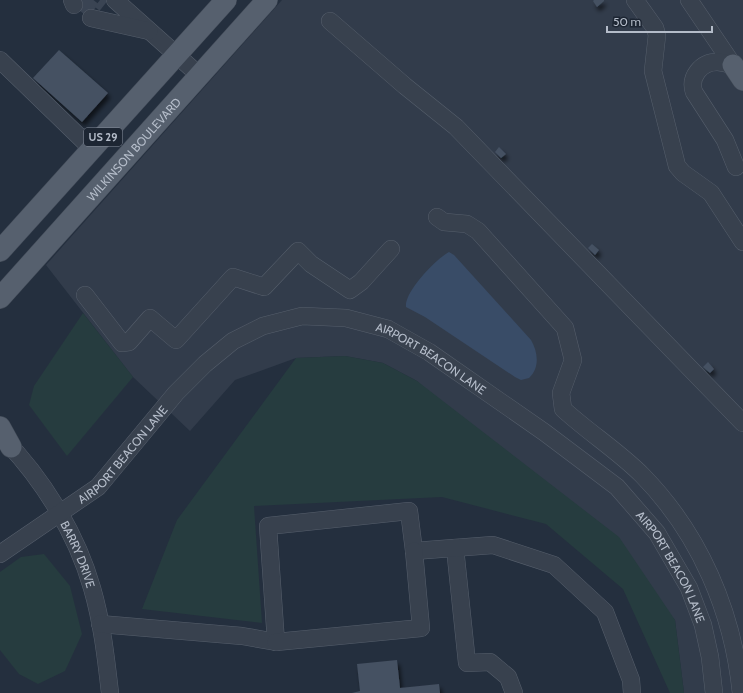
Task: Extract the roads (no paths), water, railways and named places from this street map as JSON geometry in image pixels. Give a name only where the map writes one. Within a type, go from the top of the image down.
[{"type":"main road","name":"US 29","points":[[0,251],[226,0]]},
{"type":"main road","name":"WILKINSON BOULEVARD","points":[[0,298],[267,0]]},
{"type":"main road","points":[[0,427],[6,441]]},
{"type":"street","points":[[126,0],[149,31],[199,75]]},
{"type":"street","points":[[636,0],[656,28],[657,45],[653,71],[677,166],[683,173],[711,193],[743,242]]},
{"type":"street","points":[[689,0],[738,72]]},
{"type":"street","points":[[102,9],[149,31]]},
{"type":"street","points":[[330,21],[405,86],[456,127],[743,423]]},
{"type":"street","points":[[0,60],[92,149]]},
{"type":"street","points":[[736,167],[725,140],[694,92],[692,79],[707,65],[716,62],[738,72]]},
{"type":"street","points":[[437,217],[444,222],[467,224],[478,230],[565,328],[573,360],[561,393],[562,409],[642,475],[684,526],[699,552],[726,613],[735,648],[741,693]]},
{"type":"street","points":[[85,295],[122,343],[129,342],[150,318],[176,340],[233,276],[264,287],[298,251],[310,264],[350,290],[361,282],[391,249]]},
{"type":"street","name":"AIRPORT BEACON LANE","points":[[0,554],[98,487],[176,393],[205,364],[233,341],[263,326],[302,316],[346,318],[388,329],[429,352],[550,437],[617,487],[639,510],[661,539],[689,588],[703,625],[710,657],[714,693]]},
{"type":"street","name":"BARRY DRIVE","points":[[6,441],[26,463],[60,514],[75,542],[92,587],[100,624],[110,693]]},
{"type":"street","points":[[100,624],[242,636],[276,642],[421,628],[409,511],[268,526],[276,642]]},
{"type":"street","points":[[414,551],[493,545],[554,565],[605,612],[630,680],[632,693]]},
{"type":"street","points":[[455,548],[467,663],[490,662],[508,677],[514,693]]},
{"type":"water","points":[[449,252],[454,255],[531,340],[537,360],[535,370],[529,378],[521,380],[515,377],[425,317],[406,307],[410,293],[422,276],[437,261]]},
{"type":"tunnel","points":[[80,0],[96,13]]},
{"type":"tunnel","points":[[100,0],[105,4]]}]
